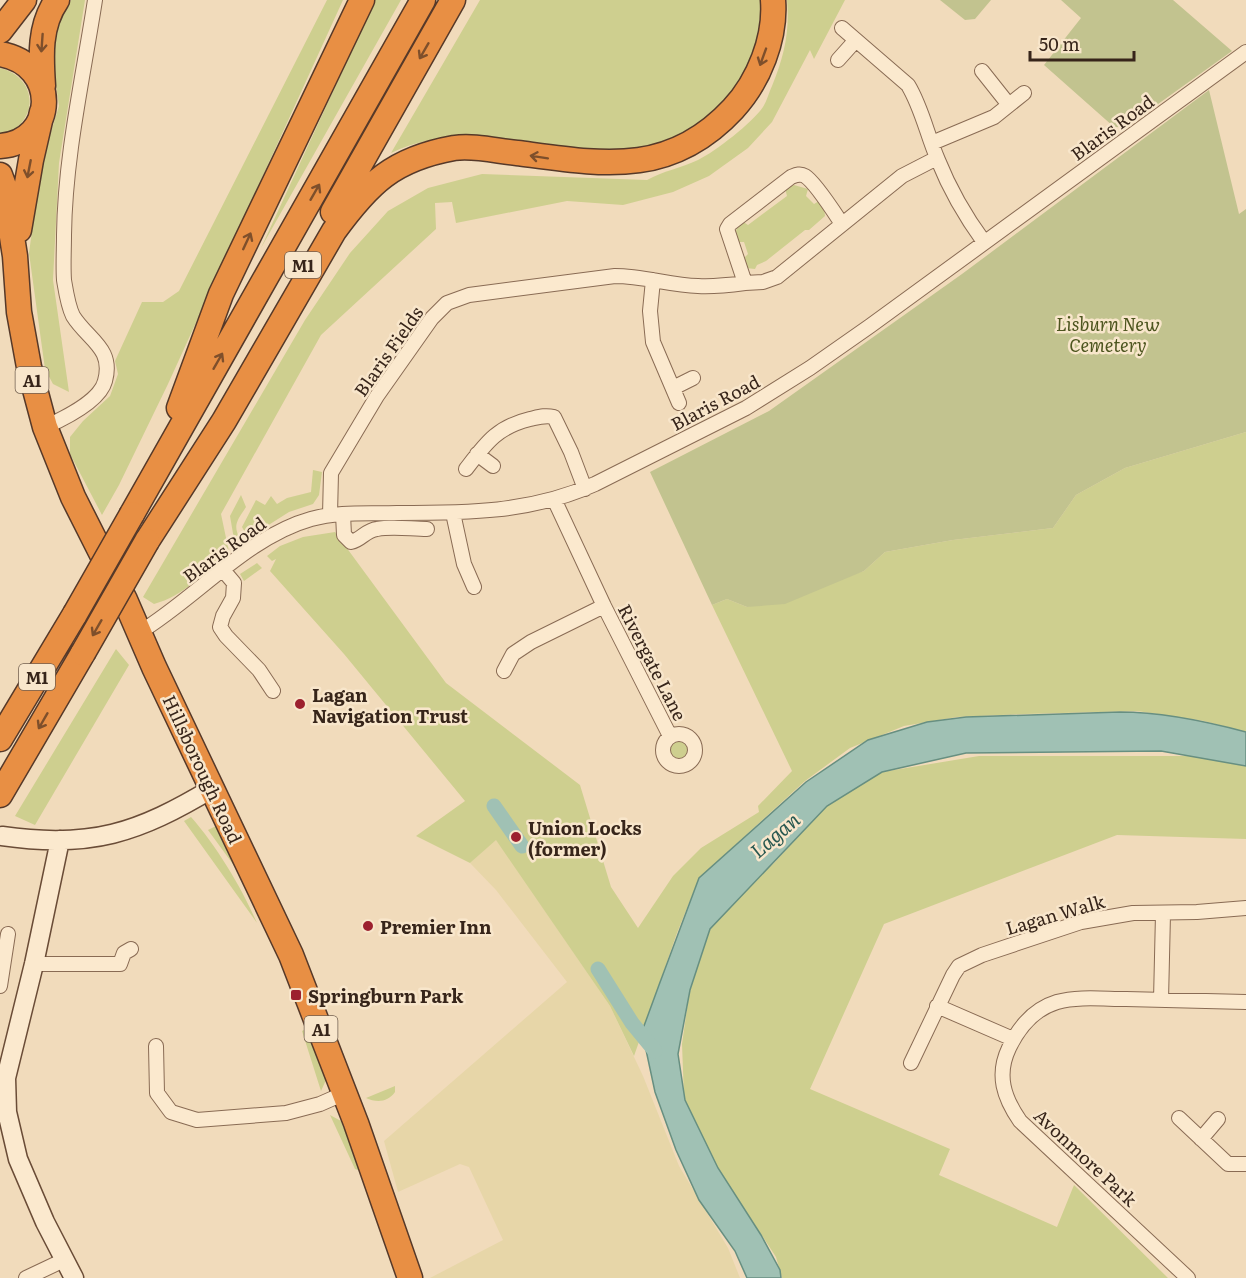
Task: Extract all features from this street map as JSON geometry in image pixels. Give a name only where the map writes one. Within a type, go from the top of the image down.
[{"type":"highway","points":[[0,31],[24,0]]},
{"type":"highway","name":"A1","points":[[15,256],[25,189],[44,101],[42,37],[45,21],[57,0]]},
{"type":"highway","points":[[313,101],[352,0]]},
{"type":"highway","points":[[157,466],[221,294],[362,0]]},
{"type":"highway","name":"M1","points":[[0,739],[75,614],[423,0]]},
{"type":"highway","name":"M1","points":[[0,795],[83,653],[453,0]]},
{"type":"highway","points":[[150,535],[224,421],[334,231],[372,184],[389,171],[410,161],[457,148],[485,149],[597,163],[626,163],[654,158],[680,149],[705,135],[741,101],[764,58],[771,33],[773,0]]},
{"type":"highway","points":[[0,54],[22,61],[31,68],[43,88]]},
{"type":"highway","points":[[0,146],[19,141],[30,134],[42,112]]},
{"type":"highway","name":"A1","points":[[0,175],[4,186],[15,256]]},
{"type":"highway","name":"Hillsborough Road","points":[[15,256],[19,312],[29,367],[45,427],[73,497],[140,632],[154,667],[291,954],[345,1093],[410,1278]]},
{"type":"street","points":[[45,427],[79,409],[94,397],[105,384],[107,373],[107,359],[101,347],[81,327],[71,312],[64,278],[65,196],[95,0]]},
{"type":"street","points":[[842,28],[908,85],[914,94],[937,158],[962,211],[984,242]]},
{"type":"street","points":[[838,60],[855,41]]},
{"type":"street","name":"Blaris Road","points":[[140,632],[272,535],[295,524],[337,515],[453,513],[505,509],[554,500],[585,489],[746,408],[870,326],[1246,52]]},
{"type":"street","points":[[982,71],[1010,105]]},
{"type":"street","points":[[932,143],[994,117],[1024,93]]},
{"type":"street","name":"Blaris Fields","points":[[427,529],[375,529],[351,542],[344,535],[337,515],[330,482],[335,465],[377,396],[432,318],[447,303],[469,295],[615,276],[638,276],[698,286],[763,282],[777,277],[902,176],[937,158]]},
{"type":"street","points":[[745,283],[727,228],[791,177],[798,174],[804,175],[842,224]]},
{"type":"street","points":[[653,280],[650,311],[653,342],[679,403]]},
{"type":"street","points":[[673,388],[693,378]]},
{"type":"street","points":[[466,468],[486,442],[500,430],[545,415],[554,417],[585,489]]},
{"type":"street","points":[[477,454],[493,466]]},
{"type":"street","name":"Rivergate Lane","points":[[554,500],[604,606],[670,736]]},
{"type":"street","points":[[453,513],[464,564],[474,587]]},
{"type":"street","points":[[223,570],[234,583],[233,598],[220,627],[259,670],[273,691]]},
{"type":"street","name":"Rivergate Lane","points":[[504,671],[513,654],[531,642],[604,606]]},
{"type":"street","points":[[2,836],[60,840],[103,837],[129,831],[179,808],[213,788]]},
{"type":"street","points":[[60,840],[34,964],[7,1042],[7,1112],[18,1159],[74,1278]]},
{"type":"street","name":"Lagan Walk","points":[[911,1064],[952,975],[959,966],[982,955],[1081,922],[1133,913],[1162,914],[1246,908]]},
{"type":"street","points":[[1161,1000],[1162,914]]},
{"type":"street","points":[[0,986],[8,934]]},
{"type":"street","points":[[34,964],[124,967],[124,953],[131,949]]},
{"type":"street","name":"Avonmore Park","points":[[1188,1278],[1020,1121],[1002,1088],[1005,1055],[1023,1023],[1039,1011],[1058,1002],[1086,999],[1246,1002]]},
{"type":"street","points":[[937,1006],[1013,1039]]},
{"type":"street","points":[[156,1046],[158,1093],[171,1112],[197,1120],[286,1113],[320,1104],[345,1093]]},
{"type":"street","points":[[1179,1118],[1228,1164],[1246,1164]]},
{"type":"street","points":[[1202,1139],[1218,1119]]},
{"type":"street","points":[[26,1278],[64,1260]]},
{"type":"shaded area","points":[[496,839],[610,1006],[643,1076],[679,1166],[728,1248],[740,1278],[430,1278],[503,1240],[469,1167],[460,1164],[398,1192],[384,1141],[567,982],[496,890],[470,863]]},
{"type":"green space","points":[[71,0],[85,0],[59,163],[53,280],[69,392],[53,384],[45,369],[29,253],[41,164],[59,106],[52,57],[54,30]]},
{"type":"green space","points":[[327,0],[343,0],[168,384],[102,515],[70,454],[70,437],[83,421],[110,396],[118,374],[115,361],[142,302],[163,302],[179,291]]},
{"type":"green space","points":[[375,0],[401,0],[261,248]]},
{"type":"green space","points":[[480,0],[761,0],[755,46],[745,74],[737,88],[728,100],[702,124],[666,144],[646,149],[614,151],[485,137],[454,137],[422,142],[391,153]]},
{"type":"green space","points":[[787,0],[845,0],[814,59],[810,50],[772,122],[748,148],[709,176],[673,192],[623,205],[567,201],[456,223],[452,202],[435,203],[436,229],[321,335],[221,514],[229,552],[201,577],[174,596],[154,604],[143,597],[305,320],[350,253],[388,211],[428,188],[482,174],[647,180],[698,160],[751,121],[764,105],[780,65],[785,44],[788,22]]},
{"type":"green space","points":[[940,0],[991,0],[975,19],[965,20]]},
{"type":"green space","points":[[1061,0],[1173,0],[1232,51],[1126,127],[1114,127],[1044,65],[1081,18]]},
{"type":"green space","points":[[0,68],[13,73],[22,81],[28,91],[30,102],[28,112],[22,122],[13,130],[0,136]]},
{"type":"green space","name":"Lisburn New Cemetery","points":[[1209,90],[1239,214],[1246,209],[1246,432],[1125,468],[1076,495],[1053,528],[953,540],[885,552],[864,571],[785,604],[747,607],[727,599],[712,605],[650,472],[769,411],[962,274]]},
{"type":"green space","points":[[794,185],[808,189],[806,196],[814,204],[819,201],[824,207],[825,216],[766,261],[757,265],[755,269],[746,268],[742,260],[748,254],[744,242],[737,242],[738,226],[742,221],[748,225],[787,196],[785,188]]},
{"type":"green space","points":[[1246,432],[1246,732],[1204,721],[1137,711],[1025,714],[957,717],[904,726],[850,748],[805,781],[699,878],[634,1056],[610,1006],[496,840],[470,863],[416,836],[465,801],[344,654],[270,571],[276,559],[272,561],[267,556],[280,546],[303,537],[335,532],[446,683],[580,785],[611,887],[638,928],[673,876],[701,848],[759,812],[758,806],[792,771],[712,605],[727,599],[747,607],[864,571],[885,552],[953,540],[1053,528],[1076,495],[1125,468]]},
{"type":"green space","points":[[313,470],[322,472],[319,495],[313,504],[289,512],[248,538],[242,527],[256,500],[265,505],[271,496],[277,504],[287,498],[311,492]]},
{"type":"green space","points":[[241,495],[246,507],[236,527],[241,541],[235,545],[230,516]]},
{"type":"green space","points":[[257,563],[262,568],[244,581],[240,574]]},
{"type":"green space","points":[[116,649],[129,665],[35,825],[15,816]]},
{"type":"green space","points":[[679,739],[687,742],[690,750],[687,758],[679,761],[671,758],[668,750],[671,742]]},
{"type":"green space","points":[[979,756],[1192,756],[1246,765],[1246,839],[1117,835],[884,924],[810,1089],[950,1149],[939,1175],[1057,1227],[1074,1185],[1168,1278],[782,1278],[776,1257],[712,1159],[684,1097],[682,1044],[689,995],[709,924],[775,862],[832,800],[882,772]]},
{"type":"green space","points":[[191,817],[228,867],[257,923],[184,821]]},
{"type":"green space","points":[[216,826],[235,867],[208,830]]},
{"type":"green space","points":[[302,1031],[308,1031],[326,1080],[321,1091]]},
{"type":"green space","points":[[395,1086],[395,1092],[386,1100],[374,1101],[366,1098]]},
{"type":"green space","points":[[330,1115],[341,1121],[361,1171],[355,1169]]},
{"type":"water","name":"Lagan","points":[[1120,712],[1184,718],[1246,732],[1246,766],[1161,751],[966,753],[882,772],[827,806],[710,929],[690,990],[678,1054],[685,1100],[718,1168],[761,1235],[780,1270],[781,1278],[747,1278],[735,1251],[699,1200],[676,1150],[655,1092],[643,1036],[644,1026],[699,878],[806,782],[868,740],[927,722],[966,717]]},
{"type":"waterway","points":[[494,806],[522,846]]},
{"type":"waterway","points":[[598,969],[632,1023],[655,1051]]},
{"type":"place","name":"Lagan Navigation Trust","points":[[300,704]]},
{"type":"place","name":"Union Locks (former)","points":[[516,837]]},
{"type":"place","name":"Premier Inn","points":[[368,926]]},
{"type":"place","name":"Springburn Park","points":[[296,995]]}]
